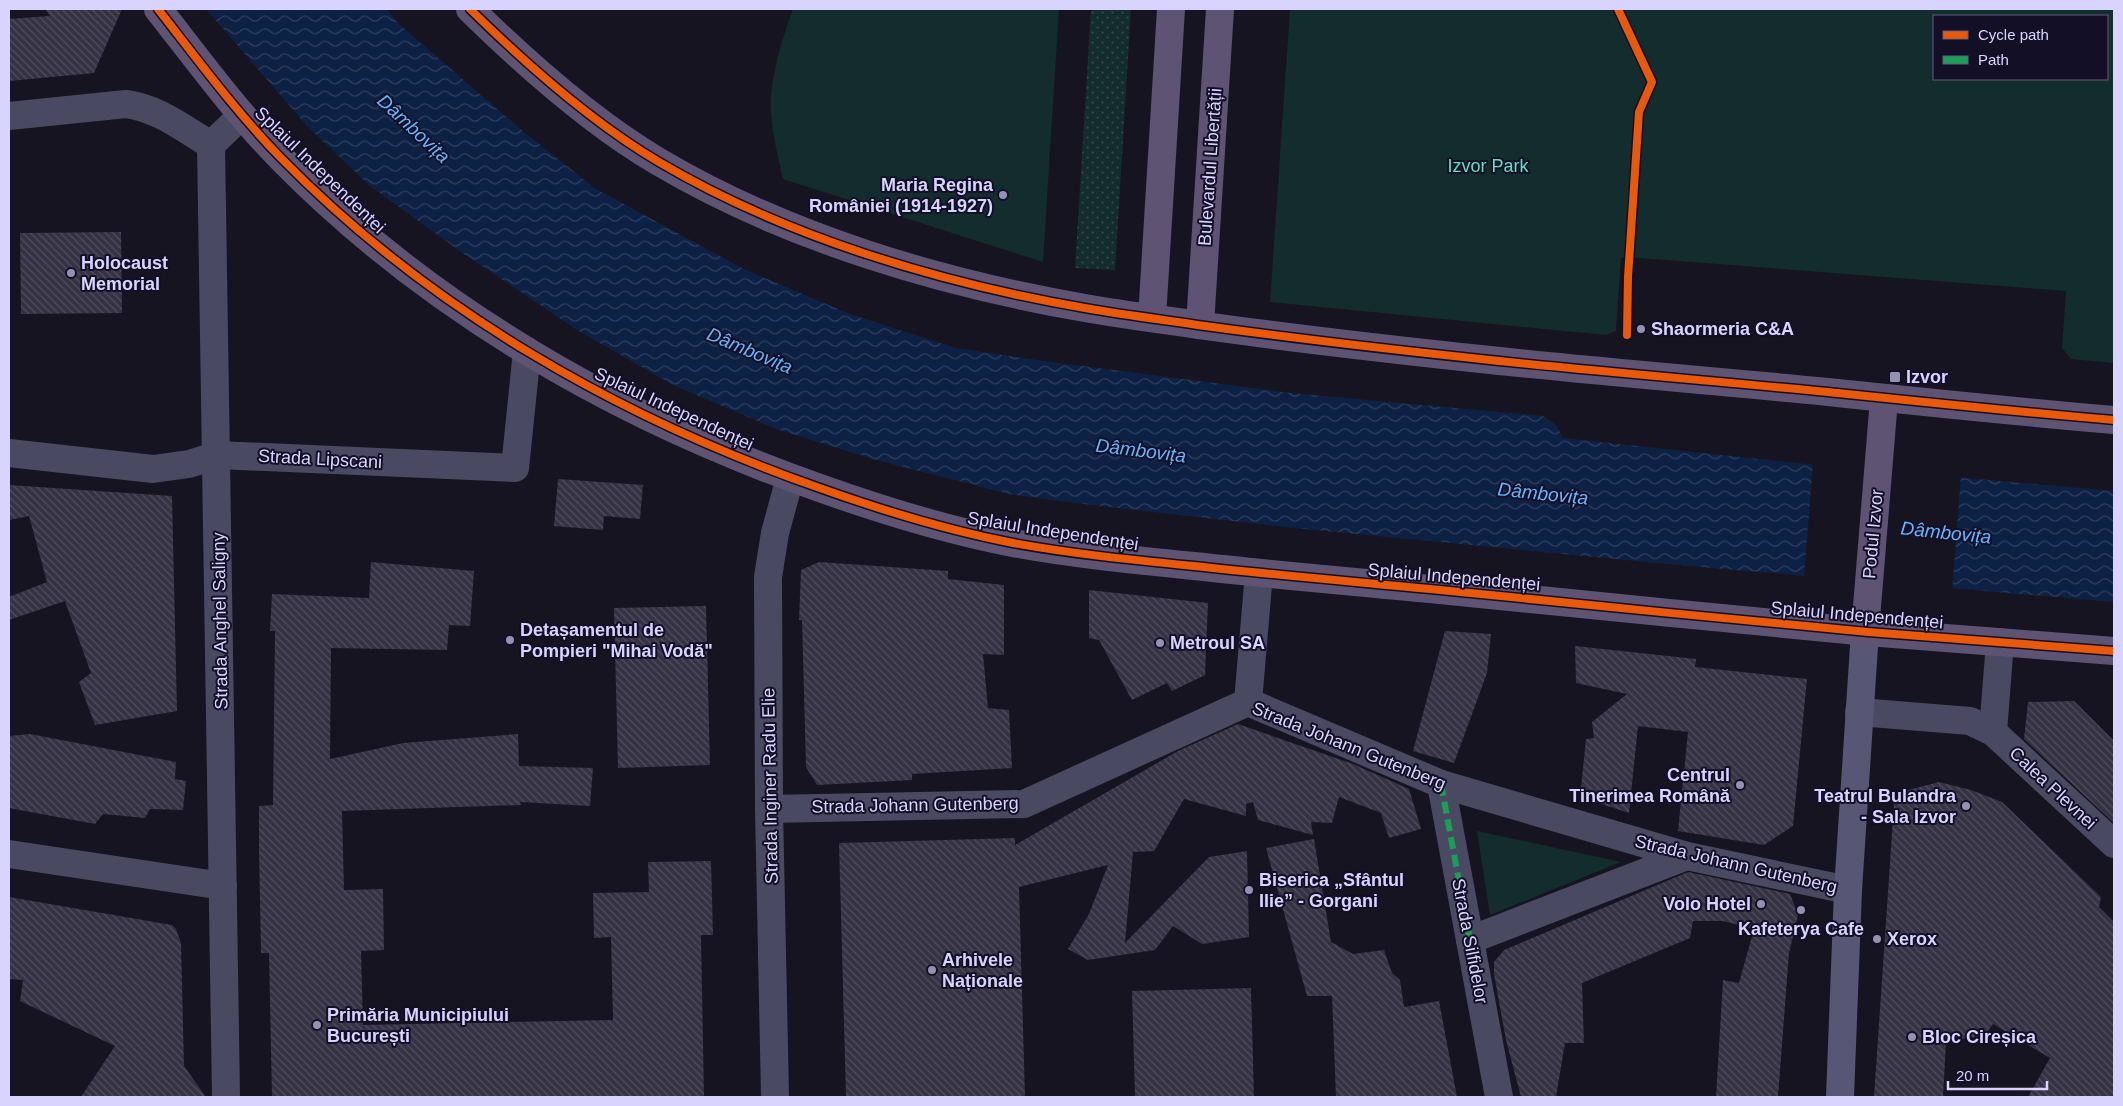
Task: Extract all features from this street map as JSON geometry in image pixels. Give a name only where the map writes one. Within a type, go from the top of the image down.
[{"type":"main road","name":"Splaiul Independenței","points":[[158,9],[242,116],[332,207],[382,249],[477,319],[527,351],[644,416],[718,450],[790,478],[907,518],[1013,543],[1061,552],[1259,573],[1865,631],[2114,651]]},
{"type":"main road","points":[[470,9],[508,46],[581,108],[655,160],[744,206],[821,237],[878,257],[950,278],[1039,299],[1152,318],[1392,350],[2114,420]]},
{"type":"main road","points":[[1152,318],[1171,9]]},
{"type":"main road","name":"Bulevardul Libertății","points":[[1200,325],[1220,9]]},
{"type":"main road","name":"Podul Izvor","points":[[1865,631],[1884,399]]},
{"type":"main road","points":[[1840,1097],[1848,890],[1865,631]]},
{"type":"street","points":[[9,116],[126,104],[141,106],[155,112],[211,145],[242,116]]},
{"type":"street","name":"Strada Anghel Saligny","points":[[211,145],[218,455],[226,1097]]},
{"type":"street","name":"Strada Lipscani","points":[[9,453],[153,469],[188,464],[218,455],[515,468],[527,351]]},
{"type":"street","name":"Strada Inginer Radu Elie","points":[[775,1097],[769,809],[768,577],[775,533],[790,478]]},
{"type":"street","points":[[1248,702],[1259,573]]},
{"type":"street","points":[[1993,732],[2000,642]]},
{"type":"street","name":"Strada Johann Gutenberg","points":[[769,809],[1024,804],[1248,702],[1441,784],[1687,856],[1848,890]]},
{"type":"street","name":"Calea Plevnei","points":[[1859,712],[1970,721],[1993,732],[2114,844]]},
{"type":"street","name":"Strada Silfidelor","points":[[1441,784],[1499,1097]]},
{"type":"street","points":[[9,854],[223,886]]},
{"type":"street","points":[[1470,940],[1687,856]]},
{"type":"green space","points":[[793,9],[1059,9],[1043,262],[783,179],[772,126],[771,95],[779,51]]},
{"type":"green space","points":[[1091,9],[1131,9],[1115,270],[1075,268]]},
{"type":"green space","name":"Izvor Park","points":[[1290,9],[2114,9],[2114,363],[2071,359],[2062,348],[2066,291],[1640,258],[1621,258],[1616,331],[1606,335],[1270,302]]},
{"type":"green space","points":[[1477,831],[1621,862],[1490,915]]},
{"type":"water","name":"Dâmbovița","points":[[206,9],[386,9],[400,25],[524,132],[596,189],[744,269],[850,314],[956,348],[1291,393],[1543,416],[1556,425],[1563,438],[1806,464],[2114,491],[2114,602],[1689,566],[1294,528],[1084,504],[1009,494],[876,460],[776,429],[673,385],[577,330],[464,254],[370,186],[307,126]]},
{"type":"pier","points":[[1813,463],[1961,475],[1952,591],[1804,578]]},
{"type":"building","points":[[45,9],[122,9],[94,73],[9,81],[9,19],[50,16]]},
{"type":"building","name":"Holocaust Memorial","points":[[121,232],[122,313],[21,314],[20,233]]},
{"type":"building","points":[[558,479],[643,485],[640,519],[604,516],[603,530],[554,526]]},
{"type":"building","points":[[9,485],[172,496],[177,711],[95,725],[79,682],[91,673],[65,601],[9,620],[9,597],[47,582],[29,516],[9,520]]},
{"type":"building","points":[[371,562],[474,571],[470,626],[449,625],[447,650],[331,648],[330,759],[403,743],[518,734],[519,766],[593,768],[590,806],[520,802],[521,805],[342,811],[344,890],[383,889],[384,950],[361,951],[363,1025],[613,1020],[611,937],[594,938],[593,893],[649,892],[648,862],[711,861],[713,935],[701,935],[704,1097],[272,1097],[269,953],[261,953],[259,806],[273,805],[275,631],[270,631],[272,594],[369,598]]},
{"type":"building","points":[[819,562],[948,571],[948,579],[1004,585],[1004,655],[983,654],[988,708],[1009,710],[1012,768],[912,774],[912,780],[817,785],[806,767],[802,620],[799,620],[801,570]]},
{"type":"building","name":"Metroul SA","points":[[1089,590],[1208,603],[1205,675],[1172,691],[1167,683],[1132,700],[1099,640],[1089,638]]},
{"type":"building","points":[[706,606],[710,765],[618,768],[614,608]]},
{"type":"building","points":[[1445,631],[1491,634],[1487,673],[1454,763],[1413,751]]},
{"type":"building","points":[[1575,646],[1696,659],[1695,667],[1807,679],[1793,826],[1764,845],[1678,831],[1688,732],[1638,726],[1629,813],[1580,797],[1586,739],[1594,738],[1592,722],[1627,694],[1576,683]]},
{"type":"building","points":[[2074,701],[2114,741],[2114,823],[2024,739],[2028,702]]},
{"type":"building","points":[[1238,724],[1353,764],[1409,789],[1421,829],[1389,838],[1381,813],[1339,797],[1332,823],[1311,822],[1313,835],[1258,820],[1253,802],[1246,804],[1246,816],[1184,799],[1154,851],[1133,852],[1125,943],[1209,857],[1247,851],[1249,937],[1202,944],[1173,926],[1155,950],[1088,960],[1068,949],[1089,914],[1108,865],[1019,887],[1025,1097],[846,1097],[839,843],[1015,838],[1015,845],[1178,751]]},
{"type":"building","points":[[30,734],[176,762],[175,779],[186,781],[183,810],[150,809],[145,818],[103,814],[95,824],[9,808],[9,736]]},
{"type":"building","points":[[1939,782],[1971,790],[2002,802],[2101,897],[2099,907],[2114,922],[2114,1097],[2028,1097],[2050,1058],[1993,1024],[1985,1035],[1946,1042],[1943,1097],[1874,1097],[1894,804],[1908,790]]},
{"type":"building","points":[[1314,839],[1331,942],[1353,954],[1384,950],[1392,973],[1400,980],[1404,1007],[1439,1001],[1457,1097],[1336,1097],[1332,996],[1307,996],[1266,848]]},
{"type":"building","points":[[1688,872],[1790,894],[1798,915],[1789,953],[1778,1097],[1716,1097],[1723,980],[1739,983],[1754,929],[1723,921],[1693,921],[1690,938],[1582,983],[1584,1043],[1565,1043],[1556,1097],[1521,1097],[1506,1040],[1494,974],[1494,962],[1504,950]]},
{"type":"building","points":[[9,897],[172,925],[176,929],[181,943],[184,1066],[206,1097],[81,1097],[115,1046],[20,1001],[23,980],[9,979]]},
{"type":"building","points":[[1251,988],[1254,1097],[1135,1097],[1132,991]]},
{"type":"marked path","points":[[1441,784],[1470,940]]},
{"type":"cycle path","points":[[158,9],[233,104],[281,158],[338,213],[399,263],[463,310],[530,353],[599,392],[670,427],[743,459],[865,504],[938,526],[988,538],[1103,556],[1899,635],[2114,651]]},
{"type":"cycle path","points":[[470,9],[536,71],[584,111],[659,162],[708,189],[811,235],[920,271],[975,285],[1030,298],[1115,313],[1348,344],[1532,364],[2114,420]]},
{"type":"cycle path","points":[[1618,9],[1652,82],[1639,112],[1628,277],[1627,335]]},
{"type":"place","name":"Maria Regina României (1914-1927)","points":[[1003,195]]},
{"type":"place","name":"Holocaust Memorial","points":[[71,273]]},
{"type":"place","name":"Shaormeria C&A","points":[[1641,329]]},
{"type":"place","name":"Izvor","points":[[1895,377]]},
{"type":"place","name":"Detașamentul de Pompieri \"Mihai Vodă\"","points":[[510,640]]},
{"type":"place","name":"Metroul SA","points":[[1160,643]]},
{"type":"place","name":"Centrul Tinerimea Română","points":[[1740,785]]},
{"type":"place","name":"Teatrul Bulandra - Sala Izvor","points":[[1966,806]]},
{"type":"place","name":"Biserica „Sfântul Ilie” - Gorgani","points":[[1249,890]]},
{"type":"place","name":"Volo Hotel","points":[[1761,904]]},
{"type":"place","name":"Kafeterya Cafe","points":[[1801,910]]},
{"type":"place","name":"Xerox","points":[[1877,939]]},
{"type":"place","name":"Arhivele Naționale","points":[[932,970]]},
{"type":"place","name":"Primăria Municipiului București","points":[[317,1025]]},
{"type":"place","name":"Bloc Cireșica","points":[[1912,1037]]}]
